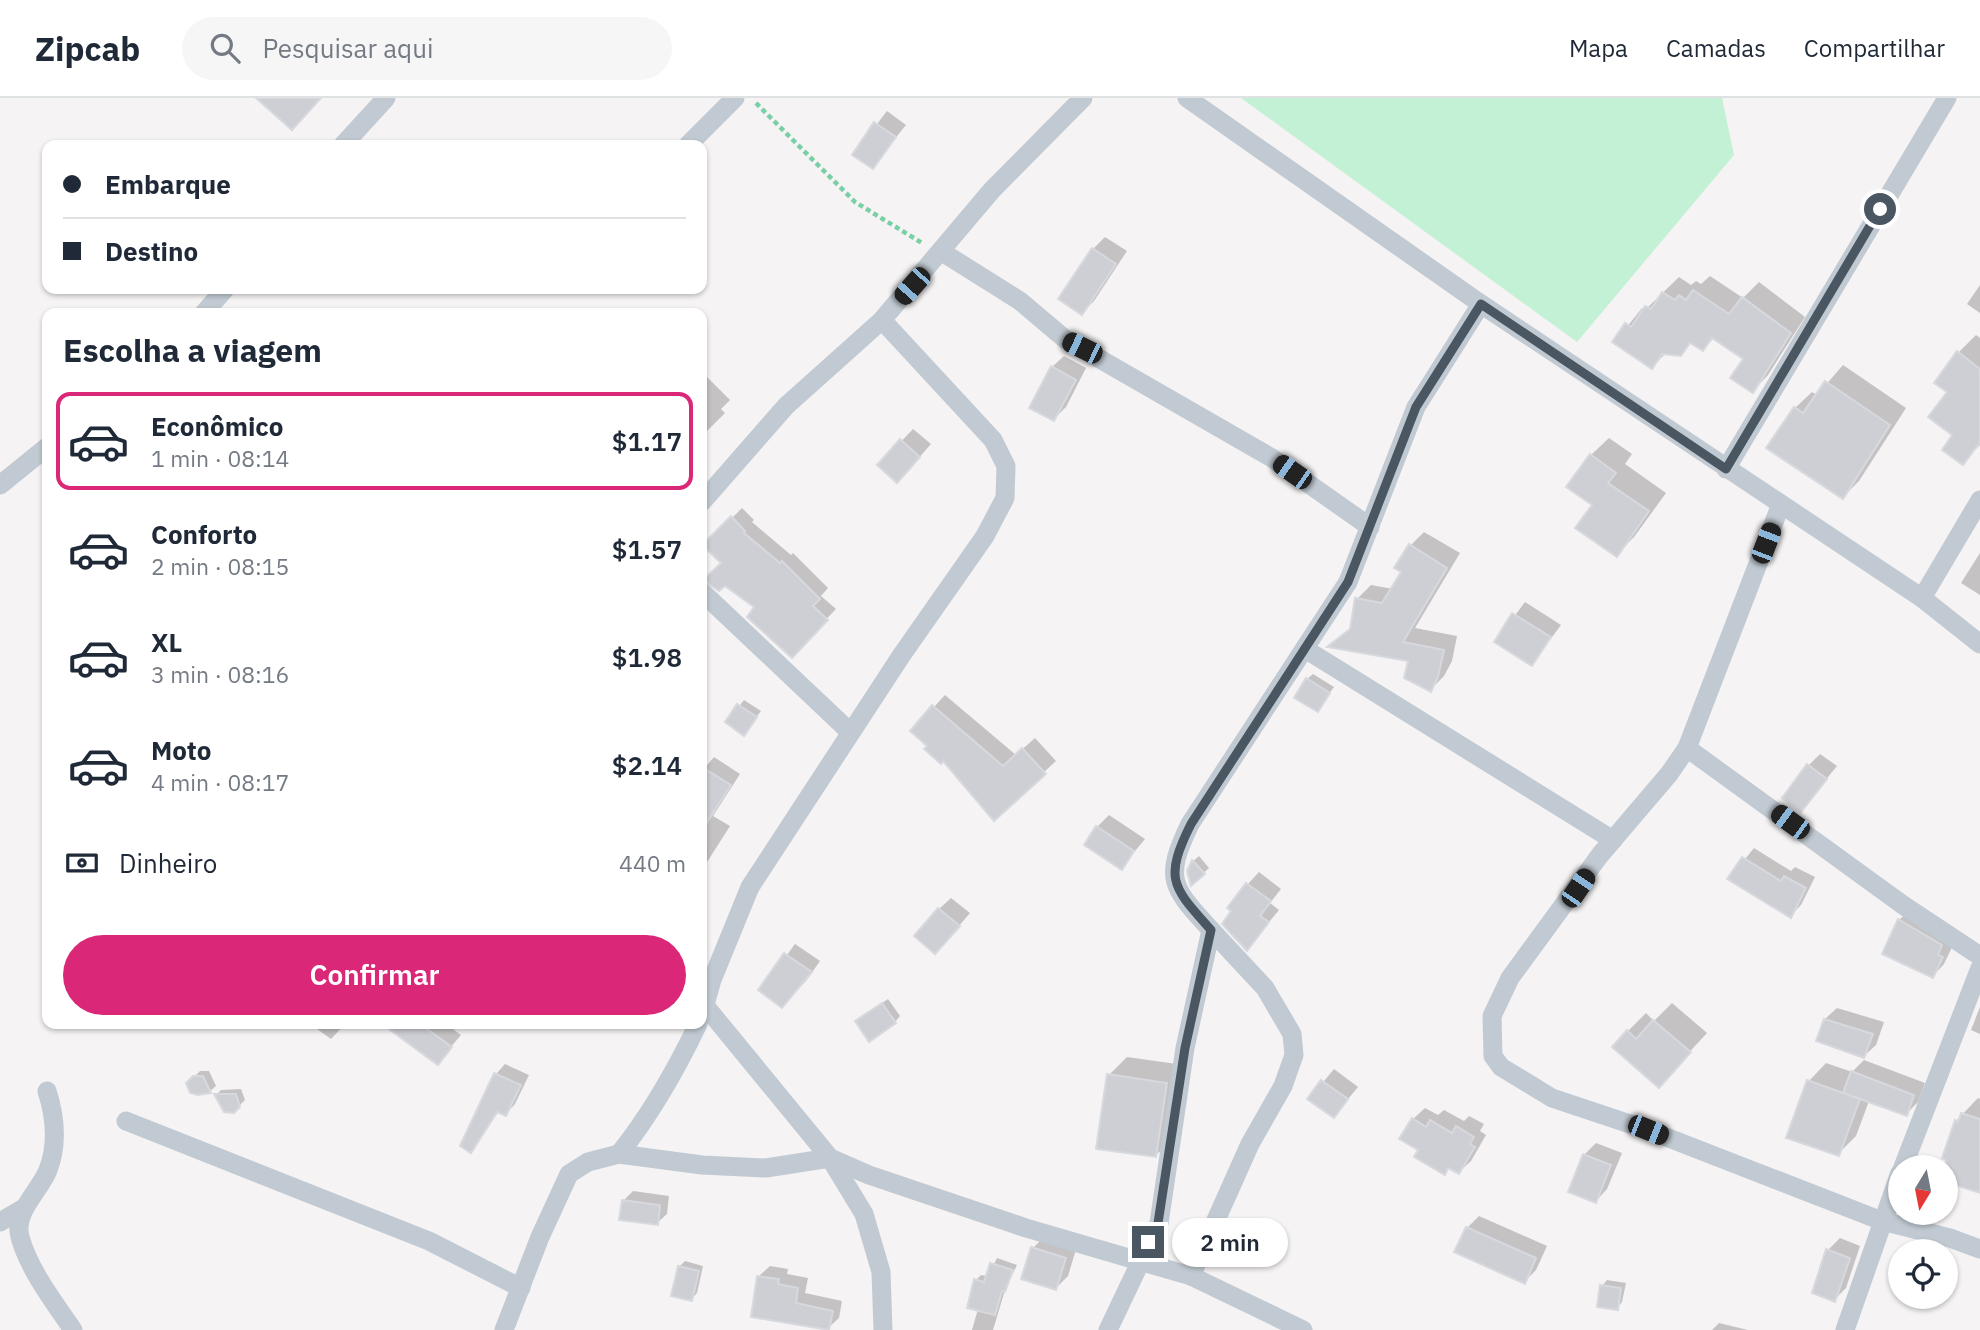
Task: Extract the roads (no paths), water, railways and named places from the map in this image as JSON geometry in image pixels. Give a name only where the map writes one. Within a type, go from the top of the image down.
[{"type":"street","points":[[347,140],[386,98]]},
{"type":"street","points":[[693,140],[735,98]]},
{"type":"street","points":[[707,496],[786,406],[882,320],[992,191],[1083,98]]},
{"type":"street","points":[[1187,98],[1481,304],[1922,598],[1980,644]]},
{"type":"street","points":[[1726,469],[1947,98]]},
{"type":"street","points":[[942,252],[1020,301],[1065,339],[1272,458],[1370,527]]},
{"type":"street","points":[[208,308],[221,294]]},
{"type":"street","points":[[1191,1276],[1250,1144],[1283,1086],[1294,1055],[1292,1034],[1265,988],[1178,893],[1174,871],[1177,853],[1191,824],[1348,582],[1416,407],[1481,304]]},
{"type":"street","points":[[707,995],[750,887],[850,732],[985,536],[1004,498],[1006,466],[993,440],[882,320]]},
{"type":"street","points":[[0,485],[42,451]]},
{"type":"street","points":[[1922,598],[1980,500]]},
{"type":"street","points":[[1781,504],[1687,748],[1510,978],[1492,1016],[1493,1056],[1501,1067],[1552,1098],[1648,1130],[1882,1221],[1950,1237],[1980,1249]]},
{"type":"street","points":[[707,597],[850,732]]},
{"type":"street","points":[[1305,649],[1614,840]]},
{"type":"street","points":[[1687,748],[1903,905],[1980,956]]},
{"type":"street","points":[[1108,1330],[1158,1223],[1185,1048],[1211,930]]},
{"type":"street","points":[[1908,1155],[1980,968]]},
{"type":"street","points":[[707,1012],[830,1158],[864,1214],[881,1272],[883,1330]]},
{"type":"street","points":[[619,1154],[642,1125],[695,1029]]},
{"type":"street","points":[[0,1222],[24,1208],[38,1192],[49,1167],[54,1115],[47,1091]]},
{"type":"street","points":[[126,1121],[429,1241],[521,1288]]},
{"type":"street","points":[[504,1330],[569,1174],[588,1162],[619,1154],[702,1165],[766,1168],[830,1158],[869,1175],[1026,1228],[1191,1276],[1303,1330]]},
{"type":"street","points":[[1845,1330],[1888,1205]]},
{"type":"street","points":[[24,1208],[19,1220],[19,1236],[44,1286],[73,1330]]}]
